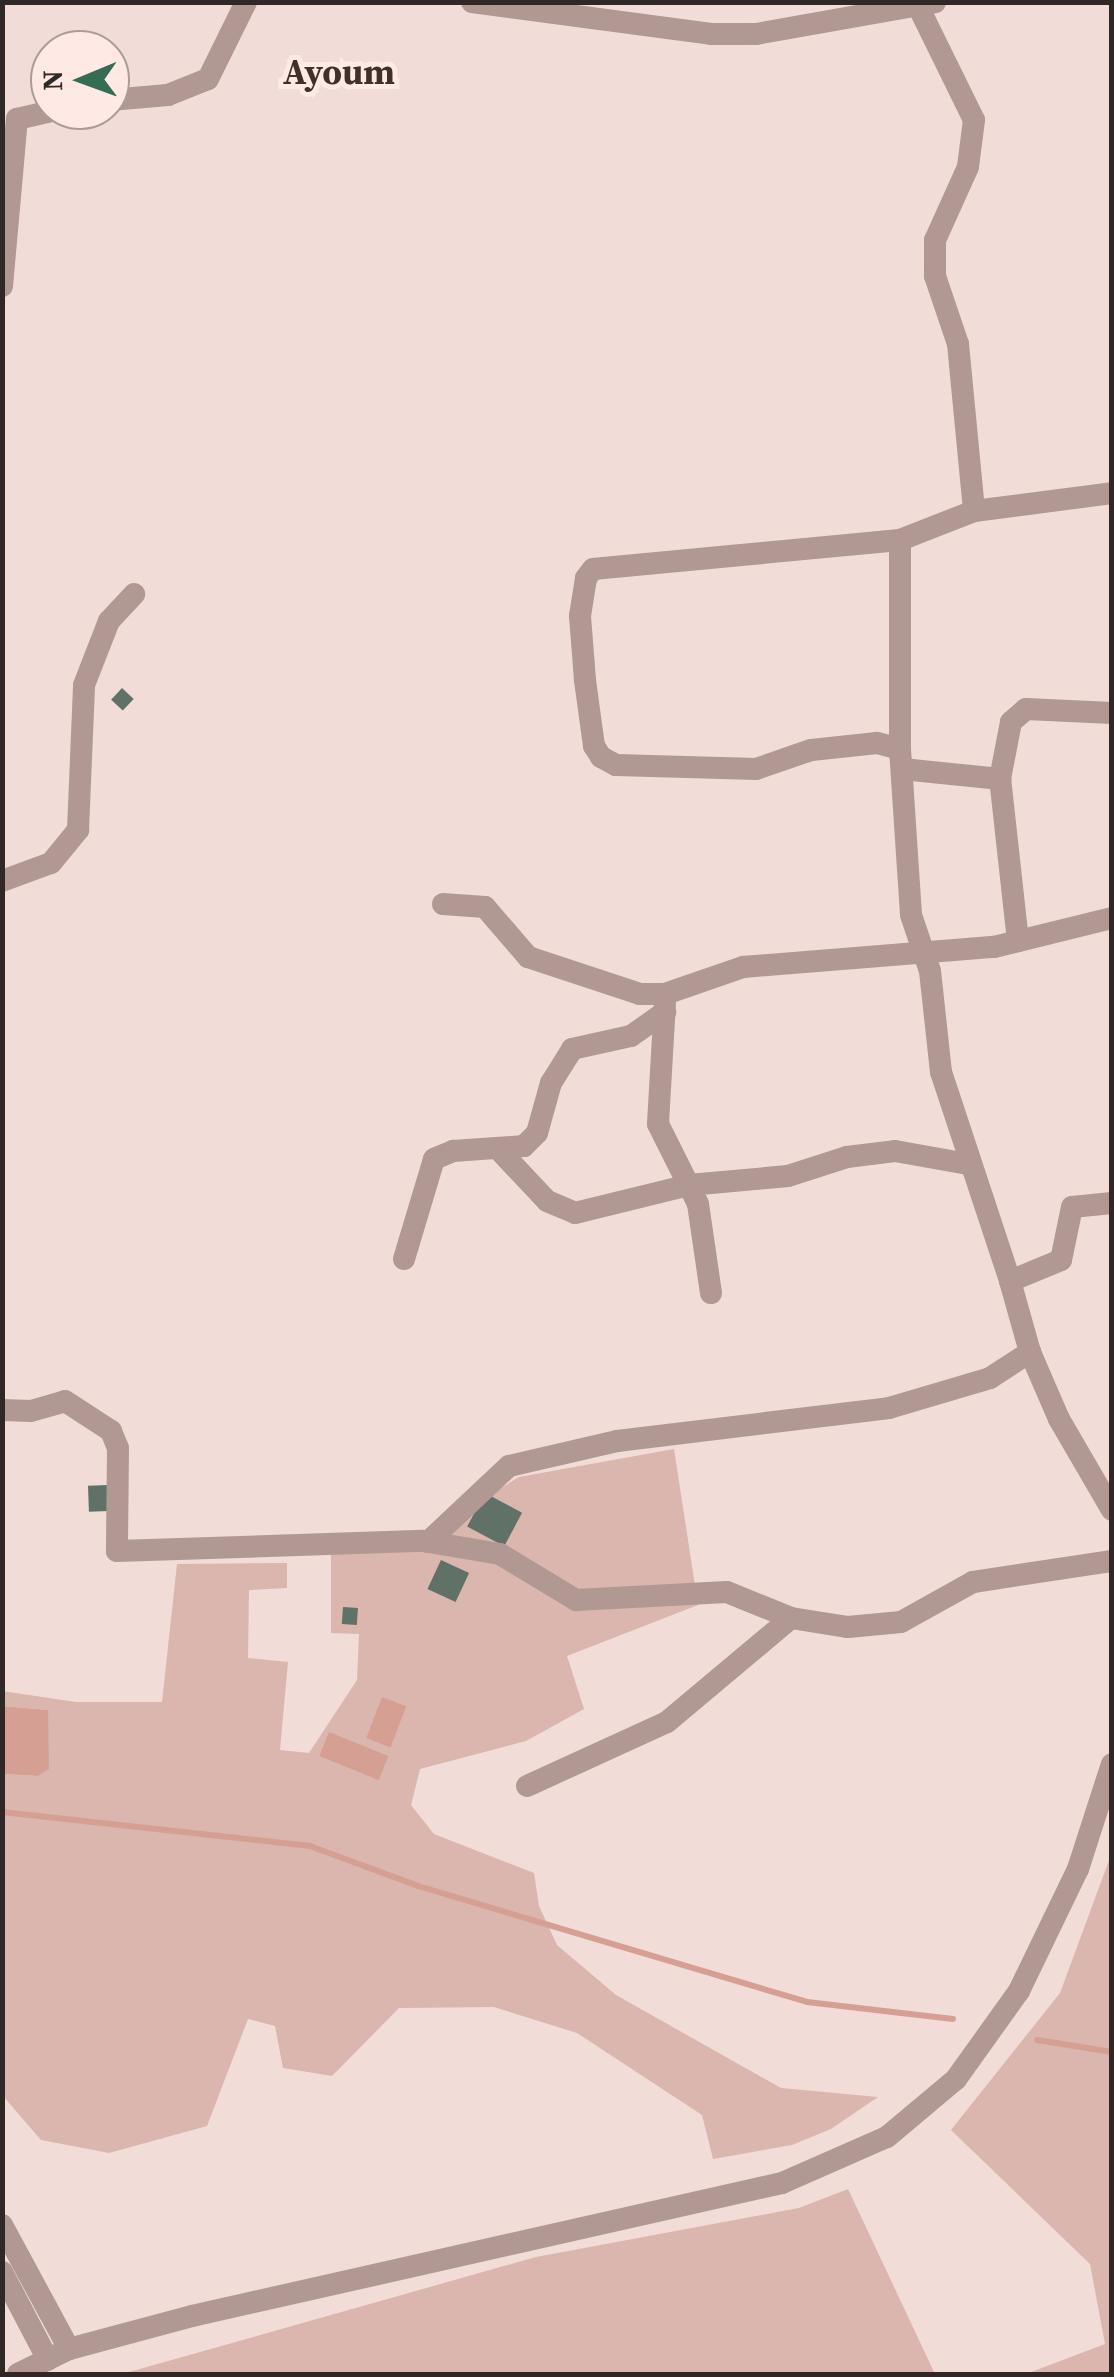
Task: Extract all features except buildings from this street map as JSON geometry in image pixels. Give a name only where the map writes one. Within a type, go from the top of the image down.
[{"type":"street","points":[[130,98],[178,93],[208,79],[246,2]]},
{"type":"street","points":[[472,2],[711,34],[756,34],[922,4],[974,120],[968,168],[934,240],[934,276],[958,344],[974,511]]},
{"type":"street","points":[[2,286],[10,120]]},
{"type":"street","points":[[1000,779],[901,759],[878,743],[811,750],[756,770],[616,765],[594,746],[580,616],[592,569],[900,540],[974,511],[1112,493]]},
{"type":"street","points":[[900,540],[901,759],[911,915],[923,948],[941,1072],[1030,1352],[1112,1510]]},
{"type":"street","points":[[2,881],[50,863],[78,830],[84,685],[109,620],[134,594]]},
{"type":"street","points":[[1018,940],[1015,895],[1002,840],[1000,779],[1015,713],[1048,707],[1112,712]]},
{"type":"street","points":[[1015,895],[1054,930]]},
{"type":"street","points":[[444,904],[485,907],[528,957],[545,965],[582,970],[617,989],[665,1003]]},
{"type":"street","points":[[404,1259],[434,1160],[453,1151],[501,1152],[524,1146],[537,1133],[551,1083],[572,1048],[631,1036],[665,1003],[743,966],[806,966],[923,948],[958,950],[1112,918]]},
{"type":"street","points":[[665,1003],[658,1124],[688,1185],[704,1233],[711,1293]]},
{"type":"street","points":[[501,1152],[547,1200],[575,1212],[688,1185],[788,1176],[847,1156],[895,1151],[968,1164]]},
{"type":"street","points":[[1010,1281],[1061,1260],[1072,1207],[1112,1203]]},
{"type":"street","points":[[428,1542],[509,1466],[618,1441],[889,1408],[990,1378],[1030,1352]]},
{"type":"street","points":[[2,1410],[31,1411],[65,1401],[111,1431],[118,1448],[116,1550],[428,1542],[500,1554],[576,1600],[727,1592],[792,1618],[878,1626],[901,1622],[973,1582],[1112,1561]]},
{"type":"street","points":[[526,1786],[667,1722],[792,1618]]},
{"type":"street","points":[[18,2374],[58,2354],[502,2246],[693,2207],[782,2183],[888,2137],[956,2078],[1019,1991],[1078,1869],[1112,1764]]},
{"type":"street","points":[[2,2225],[58,2354]]},
{"type":"street","points":[[2,2272],[58,2354]]},
{"type":"shaded area","points":[[674,1449],[698,1605],[567,1656],[584,1709],[526,1741],[420,1769],[411,1805],[434,1834],[534,1873],[539,1906],[557,1945],[616,1995],[781,2088],[878,2097],[831,2129],[792,2145],[713,2159],[702,2115],[577,2033],[494,2007],[399,2008],[332,2076],[283,2068],[275,2026],[248,2019],[207,2126],[109,2153],[41,2140],[3,2096],[2,1774],[38,1776],[48,1710],[3,1706],[2,1691],[76,1702],[162,1702],[177,1564],[287,1563],[287,1588],[249,1590],[248,1658],[288,1662],[280,1750],[309,1753],[357,1680],[359,1634],[331,1633],[331,1551],[397,1550],[519,1477]]},
{"type":"shaded area","points":[[382,1697],[406,1706],[391,1747],[366,1738]]},
{"type":"shaded area","points":[[2,1706],[48,1710],[49,1769],[38,1776],[3,1774]]},
{"type":"shaded area","points":[[329,1732],[388,1756],[379,1780],[319,1756]]},
{"type":"shaded area","points":[[1111,1855],[1111,2374],[1026,2374],[1105,2344],[1090,2264],[951,2130],[1060,1993]]},
{"type":"shaded area","points":[[848,2189],[935,2374],[122,2374],[536,2257],[799,2208]]},
{"type":"waterway","points":[[2,1812],[310,1846],[418,1886],[807,2002],[953,2019]]},
{"type":"waterway","points":[[1037,2040],[1112,2052]]},
{"type":"district","name":"Ayoum","points":[[339,72]]}]
